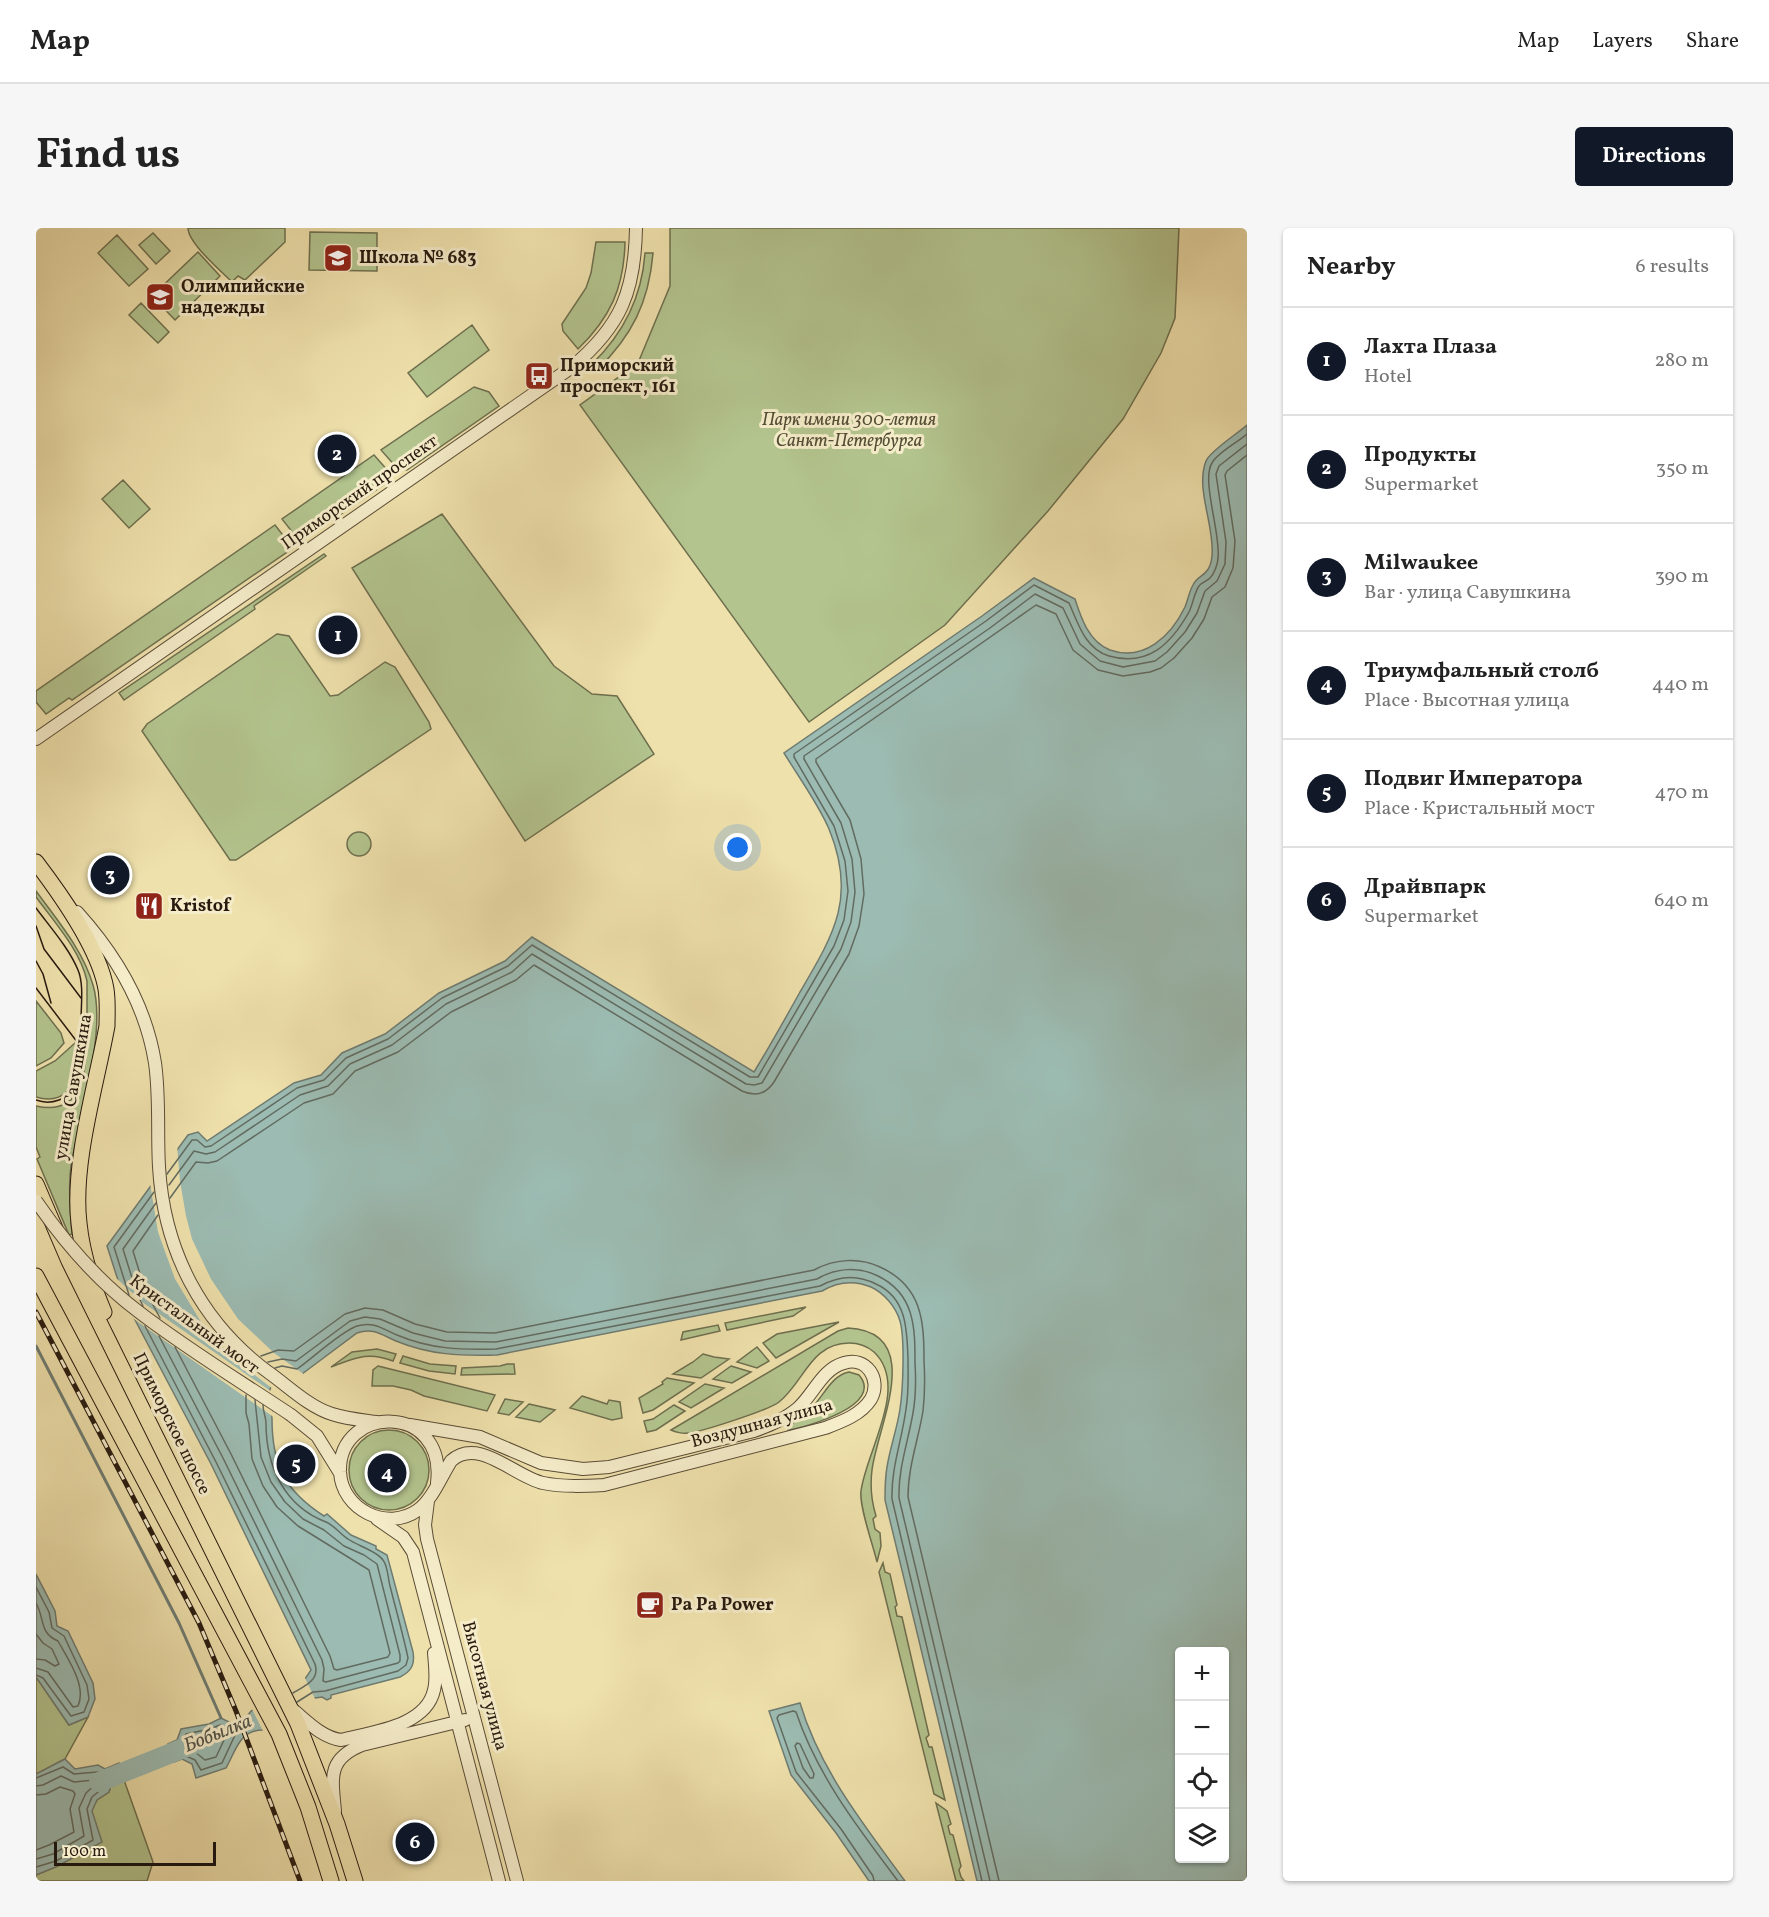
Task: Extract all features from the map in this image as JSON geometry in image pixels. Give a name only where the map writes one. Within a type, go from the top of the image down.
[{"type":"main road","name":"улица Савушкина","points":[[36,862],[52,883],[93,950],[105,987],[108,1007],[107,1026],[78,1184],[79,1223],[87,1265],[100,1304],[153,1431]]},
{"type":"main road","name":"Приморское шоссе","points":[[36,1184],[69,1261],[298,1724],[337,1824]]},
{"type":"main road","points":[[36,1276],[279,1734],[308,1807],[332,1881]]},
{"type":"main road","points":[[337,1824],[355,1881]]},
{"type":"street","name":"Приморский проспект","points":[[36,739],[572,368],[601,341],[613,325],[624,303],[633,273],[636,228]]},
{"type":"street","points":[[52,883],[101,942],[131,988],[147,1031],[155,1062],[162,1197],[176,1252],[185,1274],[212,1317],[231,1340],[250,1358],[302,1397],[331,1414],[410,1425],[422,1433],[431,1443],[436,1456],[437,1483],[429,1499],[418,1510],[404,1517],[389,1519],[374,1517],[353,1503],[344,1489],[340,1473],[347,1444],[360,1430],[378,1422]]},
{"type":"street","name":"Кристальный мост","points":[[36,1201],[52,1224],[93,1271],[137,1311],[291,1415],[317,1436],[340,1473]]},
{"type":"street","name":"Воздушная улица","points":[[410,1425],[480,1437],[541,1463],[583,1468],[609,1467],[754,1431],[775,1423],[798,1408],[829,1371],[842,1363],[857,1362],[865,1365],[875,1381],[870,1400],[846,1420],[825,1428],[604,1485],[543,1483],[480,1454],[470,1452],[457,1456],[451,1461],[437,1483]]},
{"type":"street","name":"Высотная улица","points":[[429,1499],[425,1525],[427,1539],[517,1881]]},
{"type":"street","name":"Высотная улица","points":[[374,1517],[403,1537],[413,1552],[499,1881]]},
{"type":"street","points":[[290,1707],[315,1729],[334,1739],[341,1740],[405,1723],[415,1718],[422,1712],[434,1691],[436,1671],[432,1622]]},
{"type":"street","points":[[337,1824],[332,1778],[337,1762],[347,1752],[362,1744],[474,1718]]},
{"type":"green space","points":[[188,228],[285,228],[285,242],[245,280],[238,276],[232,282],[199,249],[189,234]]},
{"type":"green space","name":"Парк имени 300-летия Санкт-Петербурга","points":[[670,228],[1179,228],[1175,318],[1161,353],[1123,419],[1048,511],[945,625],[809,722],[580,405],[638,363],[670,286]]},
{"type":"green space","points":[[310,232],[377,233],[377,271],[309,270]]},
{"type":"green space","points":[[153,233],[170,251],[156,264],[139,245]]},
{"type":"green space","points":[[117,235],[148,269],[129,286],[98,253]]},
{"type":"green space","points":[[596,242],[625,242],[622,274],[607,314],[578,349],[563,331],[562,324],[586,288]]},
{"type":"green space","points":[[198,252],[220,276],[175,320],[152,296]]},
{"type":"green space","points":[[645,253],[653,253],[643,303],[629,331],[597,370],[592,364],[622,327],[635,299],[640,285]]},
{"type":"green space","points":[[141,303],[169,332],[158,343],[129,315]]},
{"type":"green space","points":[[472,325],[489,350],[427,397],[408,373]]},
{"type":"green space","points":[[474,387],[489,392],[499,406],[407,470],[397,468],[381,450]]},
{"type":"green space","points":[[374,455],[390,473],[391,479],[300,542],[282,519]]},
{"type":"green space","points":[[123,480],[150,509],[129,528],[102,499]]},
{"type":"green space","points":[[442,514],[554,666],[592,694],[617,696],[654,754],[525,841],[352,568]]},
{"type":"green space","points":[[275,525],[293,548],[72,700],[69,698],[46,714],[36,702],[36,691]]},
{"type":"green space","points":[[324,554],[326,556],[254,606],[255,609],[124,700],[119,693]]},
{"type":"green space","points":[[277,634],[289,636],[330,696],[338,695],[385,662],[395,667],[431,729],[236,860],[230,860],[142,731],[147,724]]},
{"type":"green space","points":[[359,832],[368,835],[371,844],[368,853],[359,856],[350,853],[347,844],[350,835]]},
{"type":"green space","points":[[36,891],[69,936],[83,960],[93,985],[96,1004],[97,1026],[94,1050],[71,1166],[69,1191],[72,1234],[69,1235],[37,1159],[40,1157],[36,1147],[36,1106],[53,1107],[65,1104],[74,1097],[80,1086],[86,1060],[87,981],[79,958],[36,897]]},
{"type":"green space","points":[[36,1001],[61,1033],[64,1043],[51,1058],[36,1066]]},
{"type":"green space","points":[[75,1043],[78,1065],[72,1085],[67,1092],[59,1097],[48,1099],[36,1097],[36,1071],[55,1061]]},
{"type":"green space","points":[[806,1307],[793,1316],[727,1330],[725,1323]]},
{"type":"green space","points":[[839,1322],[776,1358],[763,1343],[777,1334]]},
{"type":"green space","points":[[718,1325],[720,1331],[681,1340],[683,1332]]},
{"type":"green space","points":[[848,1328],[872,1333],[886,1346],[892,1363],[892,1384],[871,1476],[872,1499],[876,1516],[873,1519],[875,1529],[880,1533],[881,1546],[877,1562],[864,1516],[861,1491],[864,1475],[883,1419],[888,1382],[884,1366],[869,1348],[849,1343],[826,1349],[809,1365],[788,1394],[773,1406],[695,1432],[684,1433],[671,1430],[838,1331]]},
{"type":"green space","points":[[757,1347],[769,1361],[757,1368],[737,1362]]},
{"type":"green space","points":[[377,1349],[396,1354],[393,1361],[369,1356],[331,1367],[352,1352]]},
{"type":"green space","points":[[703,1354],[729,1359],[701,1378],[673,1374],[693,1362]]},
{"type":"green space","points":[[403,1356],[430,1364],[456,1366],[455,1374],[429,1371],[400,1363]]},
{"type":"green space","points":[[514,1364],[515,1374],[461,1375],[462,1368]]},
{"type":"green space","points":[[378,1366],[495,1395],[487,1411],[393,1386],[372,1386],[373,1370]]},
{"type":"green space","points":[[731,1366],[751,1372],[732,1383],[713,1379]]},
{"type":"green space","points":[[849,1372],[859,1375],[864,1386],[862,1396],[853,1405],[826,1419],[788,1430],[789,1426],[815,1404],[838,1377]]},
{"type":"green space","points":[[667,1378],[694,1383],[653,1410],[643,1413],[639,1398],[663,1384],[662,1382]]},
{"type":"green space","points":[[705,1384],[724,1388],[691,1408],[679,1402]]},
{"type":"green space","points":[[582,1396],[607,1404],[609,1400],[620,1402],[622,1418],[612,1420],[570,1408]]},
{"type":"green space","points":[[505,1399],[523,1402],[509,1415],[498,1413]]},
{"type":"green space","points":[[529,1404],[555,1410],[540,1422],[516,1417]]},
{"type":"green space","points":[[674,1405],[685,1411],[656,1430],[647,1432],[644,1421],[653,1419]]},
{"type":"green space","points":[[389,1430],[404,1433],[417,1442],[426,1455],[429,1470],[426,1485],[417,1498],[404,1507],[389,1510],[374,1507],[361,1498],[352,1485],[349,1470],[352,1455],[361,1442],[374,1433]]},
{"type":"green space","points":[[883,1563],[885,1572],[890,1574],[897,1605],[895,1607],[897,1616],[902,1617],[929,1735],[926,1738],[929,1747],[932,1747],[945,1800],[934,1794],[879,1572]]},
{"type":"green space","points":[[36,1677],[69,1725],[88,1717],[65,1759],[36,1774]]},
{"type":"green space","points":[[124,1780],[153,1862],[147,1881],[36,1881],[36,1875],[58,1866],[97,1800],[109,1792],[111,1785]]},
{"type":"green space","points":[[936,1803],[947,1811],[951,1824],[948,1826],[950,1834],[953,1835],[961,1866],[959,1870],[964,1881],[956,1881]]},
{"type":"water","points":[[1247,425],[1247,1881],[977,1881],[885,1500],[885,1479],[901,1400],[902,1329],[896,1311],[885,1297],[871,1287],[858,1283],[840,1284],[822,1291],[497,1355],[458,1355],[433,1352],[409,1346],[377,1332],[363,1331],[357,1333],[298,1377],[282,1372],[272,1386],[269,1395],[275,1450],[283,1475],[299,1497],[311,1507],[324,1516],[327,1514],[351,1535],[376,1546],[376,1549],[387,1555],[413,1652],[413,1664],[410,1670],[400,1677],[331,1695],[331,1698],[327,1700],[322,1697],[315,1698],[263,1730],[248,1734],[239,1743],[226,1768],[196,1778],[192,1764],[182,1759],[174,1762],[168,1744],[177,1740],[181,1729],[209,1724],[221,1718],[233,1724],[305,1679],[311,1670],[211,1464],[124,1299],[107,1246],[188,1135],[198,1132],[207,1141],[294,1083],[321,1075],[342,1053],[385,1034],[439,993],[505,961],[532,937],[754,1072],[823,952],[838,914],[841,895],[841,875],[837,853],[829,829],[814,800],[784,753],[1034,578],[1075,599],[1091,635],[1110,650],[1122,653],[1134,652],[1155,644],[1164,637],[1179,618],[1190,590],[1211,563],[1211,532],[1204,495],[1203,472],[1208,457]]},
{"type":"water","points":[[36,1574],[55,1611],[57,1626],[68,1631],[93,1683],[95,1699],[88,1717],[69,1725],[36,1677]]},
{"type":"water","points":[[800,1703],[831,1774],[859,1818],[905,1881],[869,1881],[836,1833],[791,1775],[769,1711]]},
{"type":"water","points":[[65,1759],[75,1769],[98,1765],[105,1769],[119,1763],[124,1780],[111,1785],[109,1792],[97,1800],[92,1811],[102,1842],[36,1875],[36,1774]]},
{"type":"pier","points":[[177,1145],[186,1216],[192,1239],[211,1279],[238,1319],[274,1353],[305,1375],[299,1379],[282,1375],[275,1379],[273,1389],[256,1376],[221,1346],[201,1322],[175,1279],[158,1232],[150,1183]]},
{"type":"pier","points":[[114,1276],[142,1302],[272,1392],[272,1411],[275,1418],[131,1317],[122,1300]]},
{"type":"pier","points":[[304,1676],[316,1701],[264,1733],[251,1707]]},
{"type":"waterway","points":[[36,1346],[179,1623],[221,1718]]},
{"type":"waterway","name":"Бобылка","points":[[99,1782],[194,1744]]},
{"type":"tram line","points":[[36,908],[74,962],[82,988],[82,1054],[79,1077],[75,1087],[59,1100],[53,1102],[36,1100]]},
{"type":"tram line","points":[[36,926],[44,949],[81,998]]},
{"type":"tram line","points":[[36,961],[43,974],[51,1003]]},
{"type":"tram line","points":[[36,988],[81,1047]]},
{"type":"railway","points":[[36,1312],[199,1623],[236,1711],[300,1881]]},
{"type":"place","name":"Школа № 683","points":[[338,258]]},
{"type":"place","name":"Олимпийские надежды","points":[[160,297]]},
{"type":"place","name":"Приморский проспект, 161","points":[[539,376]]},
{"type":"place","name":"Продукты","points":[[337,454]]},
{"type":"place","name":"Лахта Плаза","points":[[338,635]]},
{"type":"place","name":"Milwaukee","points":[[110,875]]},
{"type":"place","name":"Kristof","points":[[149,906]]},
{"type":"place","name":"Подвиг Императора","points":[[296,1464]]},
{"type":"place","name":"Триумфальный столб","points":[[387,1473]]},
{"type":"place","name":"Pa Pa Power","points":[[650,1605]]},
{"type":"place","name":"Драйвпарк","points":[[415,1842]]}]
